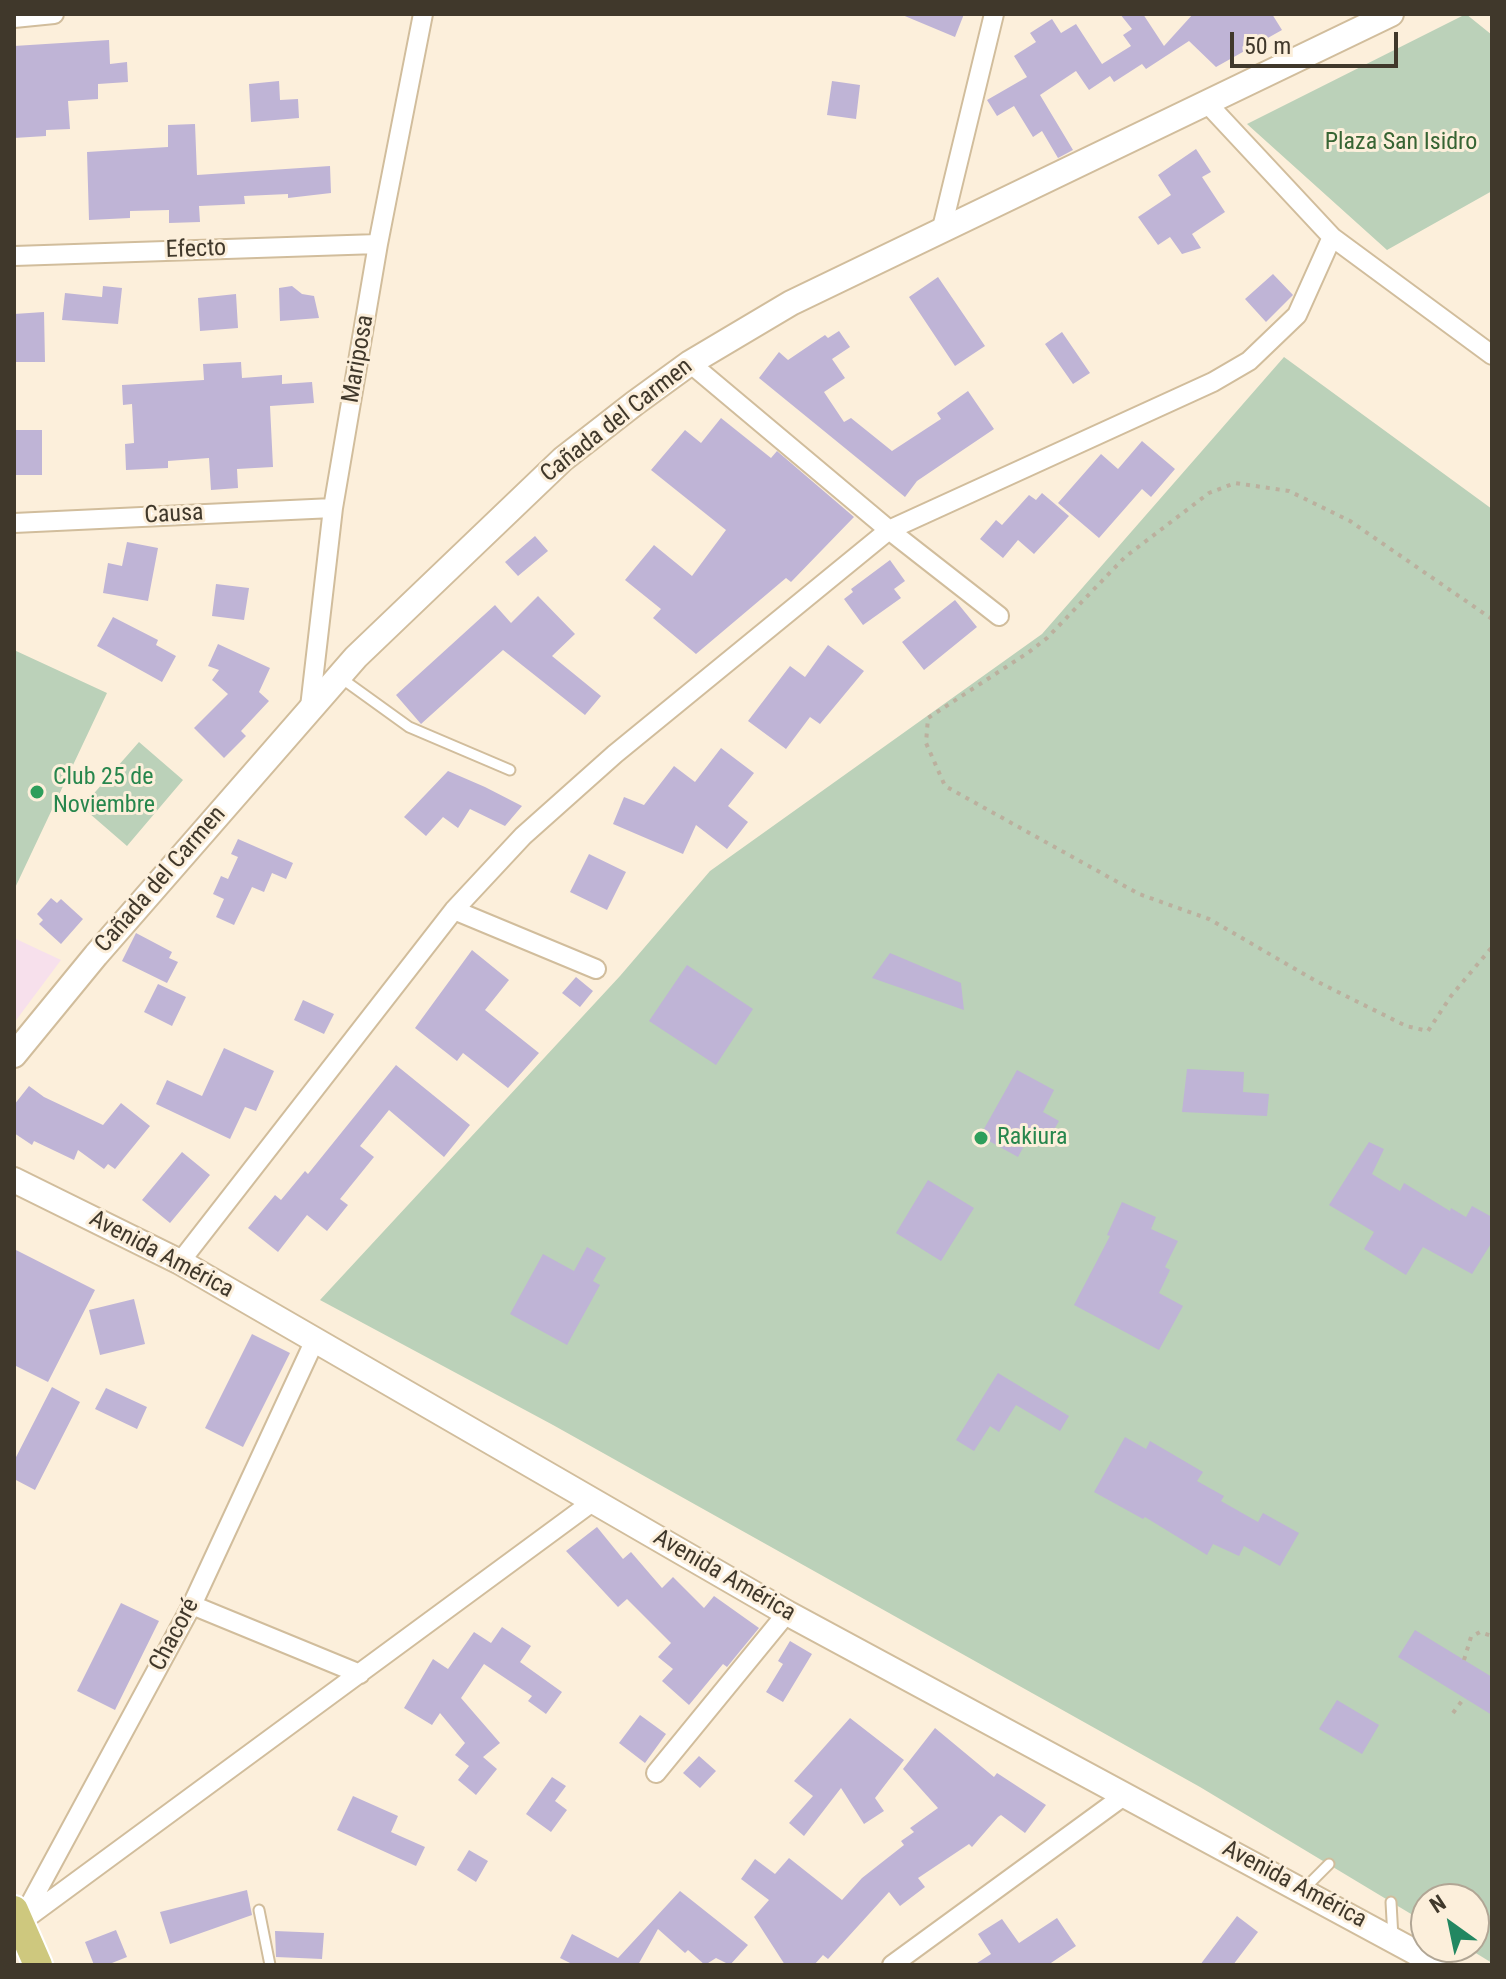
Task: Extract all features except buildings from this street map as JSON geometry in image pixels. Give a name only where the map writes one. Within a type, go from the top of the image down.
[{"type":"main road","points":[[17,1916],[38,1965]]},
{"type":"street","points":[[14,18],[54,14]]},
{"type":"street","name":"Mariposa","points":[[310,707],[333,508],[378,244],[423,14]]},
{"type":"street","points":[[942,228],[994,14]]},
{"type":"street","name":"Cañada del Carmen","points":[[14,1055],[310,707],[406,607],[563,459],[690,363],[791,303],[1377,17]]},
{"type":"street","points":[[1206,102],[1332,237],[1492,355]]},
{"type":"street","points":[[180,1262],[454,910],[523,836],[615,754],[889,530],[1213,382],[1249,361],[1297,315],[1332,237]]},
{"type":"street","name":"Efecto","points":[[14,256],[378,244]]},
{"type":"street","points":[[690,363],[889,530],[999,616]]},
{"type":"street","name":"Causa","points":[[14,523],[333,508]]},
{"type":"street","points":[[454,910],[596,969]]},
{"type":"street","name":"Avenida América","points":[[14,1180],[180,1262],[787,1613],[1439,1965]]},
{"type":"street","name":"Chacoré","points":[[17,1916],[192,1605],[315,1340]]},
{"type":"street","points":[[17,1916],[360,1674],[595,1500]]},
{"type":"street","points":[[192,1605],[360,1674]]},
{"type":"street","points":[[656,1773],[787,1613]]},
{"type":"street","points":[[892,1965],[1125,1795]]},
{"type":"lane","points":[[339,676],[409,727],[510,770]]},
{"type":"lane","points":[[1303,1890],[1329,1864]]},
{"type":"lane","points":[[1391,1902],[1393,1938]]},
{"type":"lane","points":[[259,1910],[270,1965]]},
{"type":"path","points":[[1492,619],[1350,521],[1289,491],[1235,483],[1209,493],[1125,557],[1038,645],[928,718],[926,743],[945,786],[1139,894],[1209,919],[1316,981],[1406,1026],[1428,1031],[1451,996],[1492,947]]},
{"type":"path","points":[[1464,1660],[1471,1637],[1480,1632],[1492,1636]]},
{"type":"path","points":[[1453,1713],[1464,1698]]},
{"type":"shaded area","points":[[14,938],[61,960],[14,1023]]},
{"type":"green space","name":"Plaza San Isidro","points":[[1466,14],[1492,35],[1492,191],[1387,250],[1247,124]]},
{"type":"green space","name":"Rakiura","points":[[1284,357],[1492,509],[1492,1963],[1490,1883],[1410,1883],[1410,1913],[1200,1787],[553,1425],[320,1300],[620,976],[710,871],[1042,634]]},
{"type":"green space","name":"Club 25 de Noviembre","points":[[14,650],[107,693],[14,890]]},
{"type":"green space","points":[[139,742],[183,780],[127,846],[82,807]]},
{"type":"place","name":"Club 25 de Noviembre","points":[[37,792]]},
{"type":"place","name":"Rakiura","points":[[981,1138]]}]
